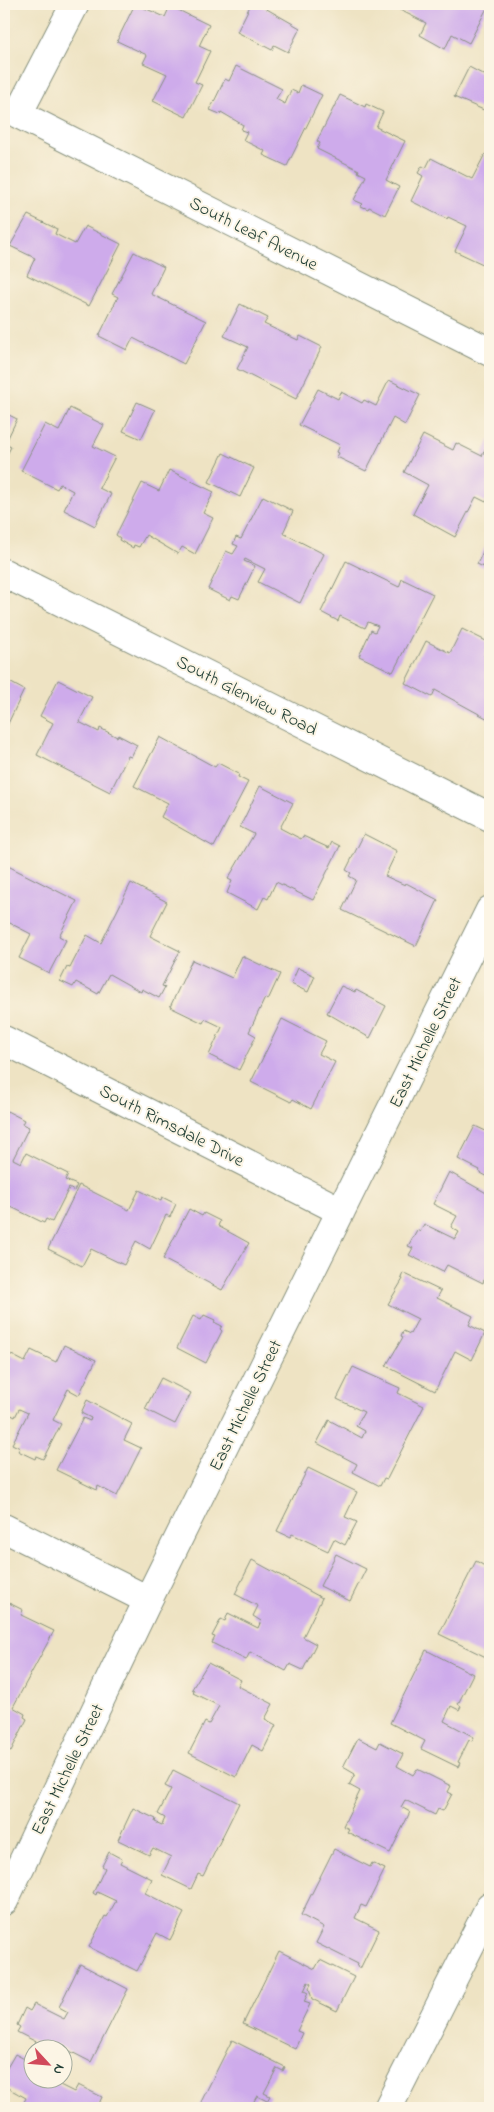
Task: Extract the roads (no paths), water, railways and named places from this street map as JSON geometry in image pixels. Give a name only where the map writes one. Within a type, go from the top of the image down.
[{"type":"street","name":"South Leaf Avenue","points":[[74,4],[18,114],[490,352]]},
{"type":"street","name":"South Glenview Road","points":[[4,573],[490,817]]},
{"type":"street","name":"East Michelle Street","points":[[4,1901],[148,1600],[490,910]]},
{"type":"street","name":"South Rimsdale Drive","points":[[4,1040],[341,1211]]},
{"type":"street","points":[[4,1528],[148,1600]]},
{"type":"street","points":[[388,2108],[490,1906]]}]
